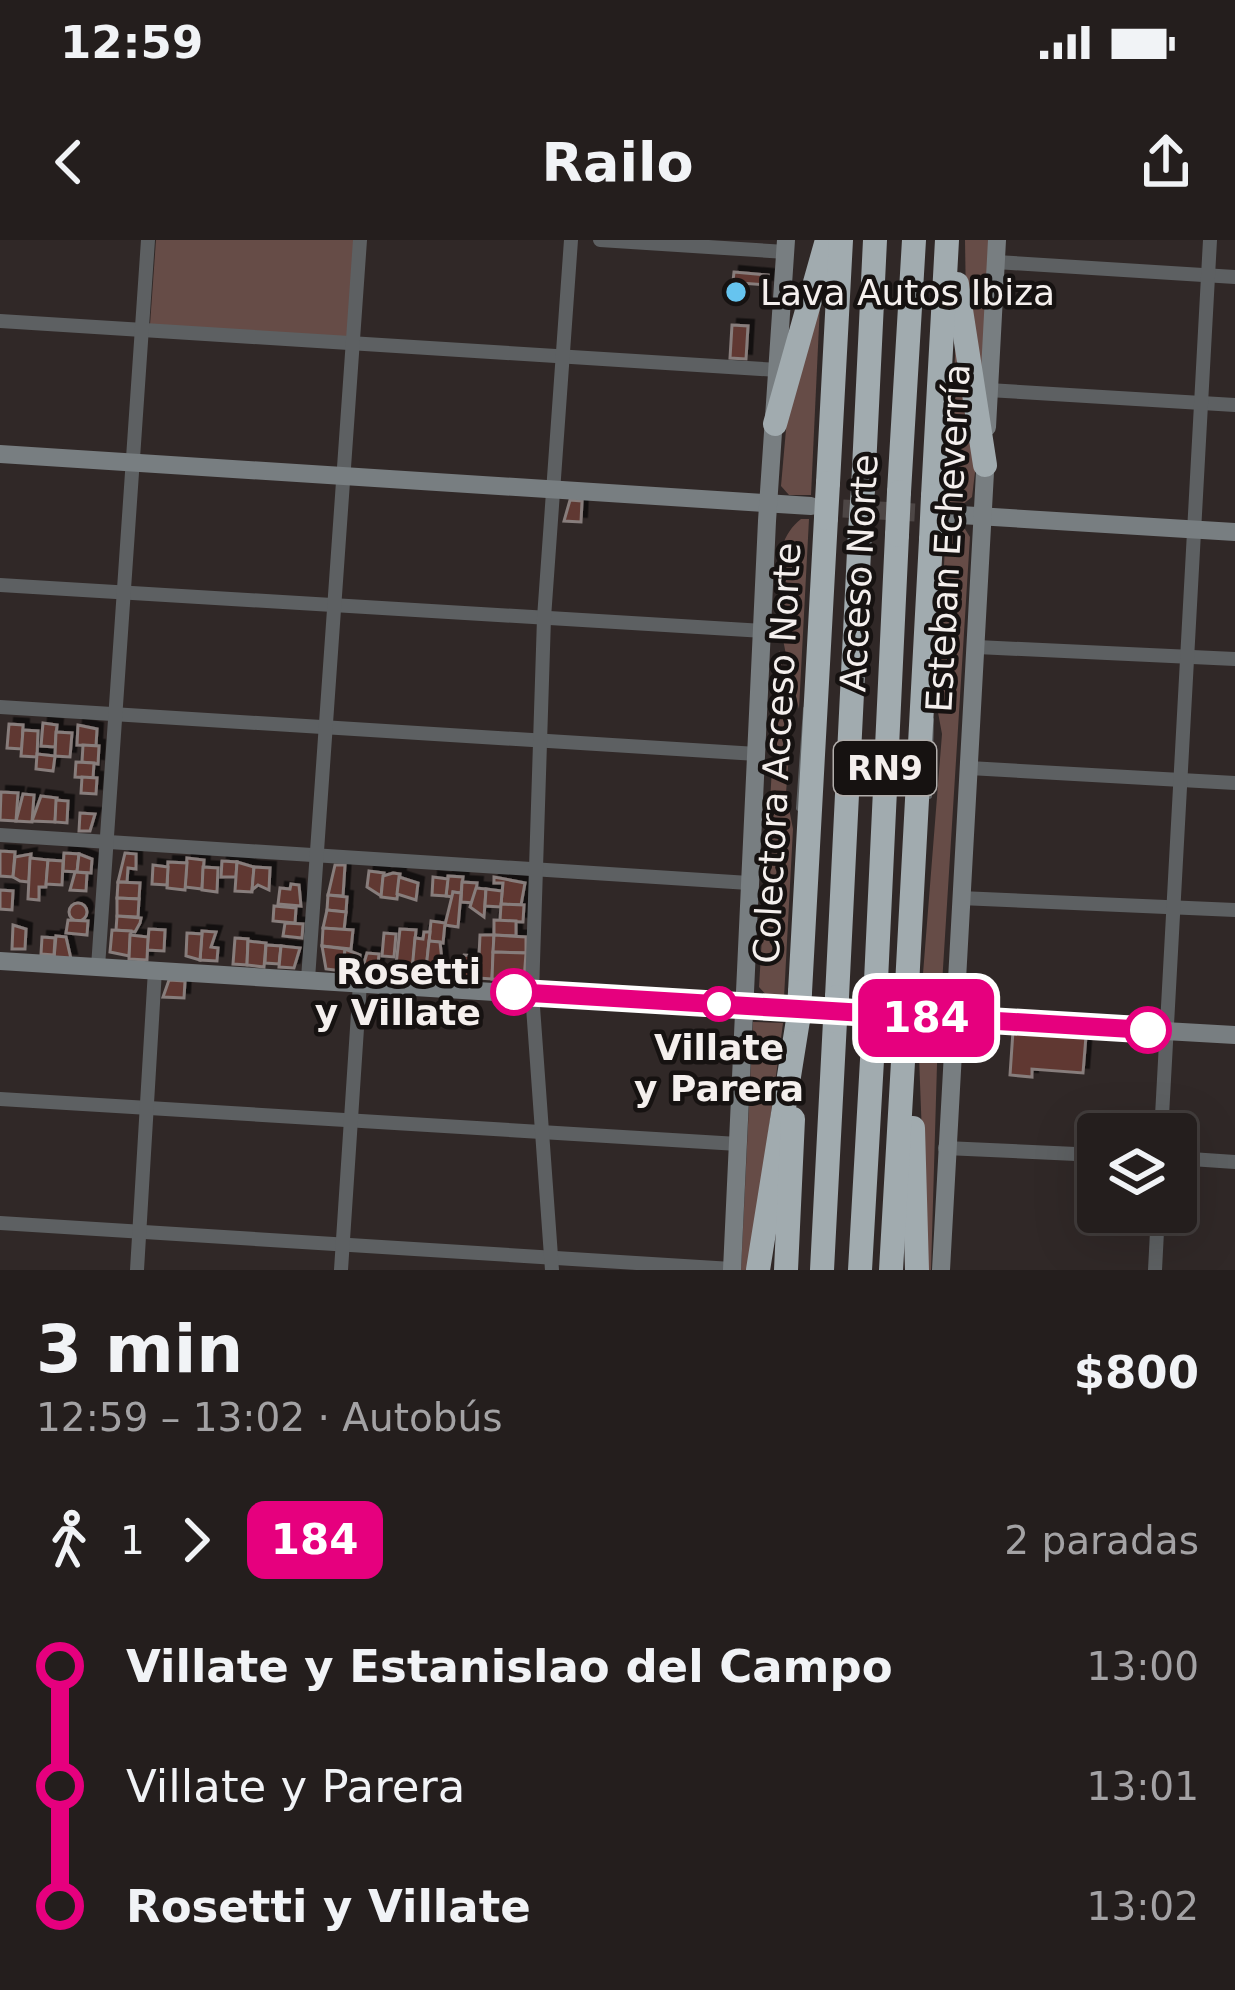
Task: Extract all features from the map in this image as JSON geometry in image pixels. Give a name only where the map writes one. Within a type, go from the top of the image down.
[{"type":"highway","points":[[775,424],[827,240]]},
{"type":"highway","name":"Colectora Acceso Norte","points":[[786,1270],[794,1007],[817,683],[819,512],[828,483],[841,240]]},
{"type":"highway","name":"Acceso Norte","points":[[822,1270],[875,240]]},
{"type":"highway","name":"Acceso Norte","points":[[860,1270],[914,240]]},
{"type":"highway","points":[[950,240],[985,465]]},
{"type":"highway","points":[[891,1270],[909,1019],[931,540],[939,505],[950,240]]},
{"type":"highway","points":[[758,1270],[794,1007]]},
{"type":"highway","points":[[909,1019],[917,1270]]},
{"type":"street","points":[[98,967],[148,240]]},
{"type":"street","points":[[308,980],[359,240]]},
{"type":"street","points":[[552,1264],[532,993],[544,618],[571,240]]},
{"type":"street","points":[[0,1223],[343,1244],[552,1264],[732,1269],[768,504],[786,246],[600,240]]},
{"type":"street","name":"Esteban Echeverría","points":[[941,1270],[997,240]]},
{"type":"street","points":[[1162,1113],[1210,240]]},
{"type":"street","points":[[996,262],[1235,277]]},
{"type":"street","points":[[0,321],[778,370]]},
{"type":"street","points":[[988,390],[1235,405]]},
{"type":"street","points":[[0,454],[553,488],[819,512]]},
{"type":"street","points":[[939,505],[983,518],[1235,532]]},
{"type":"street","points":[[0,585],[764,631]]},
{"type":"street","points":[[977,647],[1235,659]]},
{"type":"street","points":[[0,707],[757,754]]},
{"type":"street","points":[[968,768],[1235,783]]},
{"type":"street","points":[[0,835],[749,883]]},
{"type":"street","points":[[960,898],[1235,910]]},
{"type":"street","points":[[0,961],[794,1007]]},
{"type":"street","points":[[137,1270],[154,970]]},
{"type":"street","points":[[341,1270],[360,983]]},
{"type":"street","points":[[909,1019],[1235,1035]]},
{"type":"street","points":[[0,1099],[738,1144]]},
{"type":"street","points":[[945,1148],[1077,1153]]},
{"type":"street","points":[[1197,1159],[1235,1162]]},
{"type":"street","points":[[1155,1270],[1156,1233]]},
{"type":"shaded area","points":[[156,240],[354,240],[348,339],[150,325]]},
{"type":"shaded area","points":[[965,240],[991,240],[982,394],[966,302]]},
{"type":"shaded area","points":[[821,283],[811,495],[789,495],[781,486],[788,407]]},
{"type":"shaded area","points":[[956,334],[977,456],[972,497],[962,505],[948,503]]},
{"type":"shaded area","points":[[801,519],[809,519],[799,709],[782,636],[777,582],[787,535]]},
{"type":"shaded area","points":[[946,525],[965,529],[970,537],[941,1000],[921,999],[942,734],[937,707]]},
{"type":"shaded area","points":[[779,650],[792,716],[786,793],[793,829],[784,998],[768,997],[759,987]]},
{"type":"shaded area","points":[[753,1022],[783,1023],[750,1270],[741,1270]]},
{"type":"shaded area","points":[[918,1029],[938,1030],[931,1270],[927,1270]]},
{"type":"building","name":"Lava Autos Ibiza","points":[[734,272],[768,275],[767,285],[741,283],[740,300],[731,299]]},
{"type":"building","points":[[732,325],[748,326],[746,359],[730,358]]},
{"type":"building","points":[[570,500],[582,501],[581,522],[564,521]]},
{"type":"building","points":[[43,723],[57,725],[55,747],[41,746]]},
{"type":"building","points":[[9,724],[23,725],[22,749],[7,748]]},
{"type":"building","points":[[78,725],[97,729],[96,746],[77,745]]},
{"type":"building","points":[[23,730],[38,731],[37,757],[21,756]]},
{"type":"building","points":[[56,732],[72,733],[70,757],[55,756]]},
{"type":"building","points":[[83,745],[99,746],[98,764],[82,762]]},
{"type":"building","points":[[37,754],[55,756],[53,771],[36,769]]},
{"type":"building","points":[[76,762],[94,763],[93,778],[75,777]]},
{"type":"building","points":[[82,777],[97,778],[96,794],[81,793]]},
{"type":"building","points":[[1,792],[18,793],[16,821],[0,820]]},
{"type":"building","points":[[23,794],[34,795],[32,822],[16,821]]},
{"type":"building","points":[[41,796],[57,798],[55,822],[32,821]]},
{"type":"building","points":[[56,800],[68,801],[67,823],[55,822]]},
{"type":"building","points":[[80,813],[95,814],[90,831],[79,831]]},
{"type":"building","points":[[0,851],[15,852],[13,877],[0,876]]},
{"type":"building","points":[[64,853],[79,854],[77,872],[63,871]]},
{"type":"building","points":[[125,853],[136,854],[136,869],[128,868],[127,882],[118,882]]},
{"type":"building","points":[[31,854],[29,882],[13,877],[15,857]]},
{"type":"building","points":[[79,854],[92,859],[91,873],[77,872]]},
{"type":"building","points":[[30,858],[48,860],[46,887],[39,887],[39,900],[28,899]]},
{"type":"building","points":[[187,858],[204,860],[202,889],[185,887]]},
{"type":"building","points":[[48,860],[63,861],[62,885],[46,884]]},
{"type":"building","points":[[222,861],[237,862],[236,877],[221,877]]},
{"type":"building","points":[[168,862],[187,863],[185,890],[167,888]]},
{"type":"building","points":[[237,862],[254,867],[252,892],[235,891]]},
{"type":"building","points":[[153,865],[168,867],[167,885],[152,884]]},
{"type":"building","points":[[335,865],[345,865],[343,896],[328,895]]},
{"type":"building","points":[[203,867],[218,868],[217,892],[202,890]]},
{"type":"building","points":[[254,867],[270,868],[269,890],[258,885],[252,890]]},
{"type":"building","points":[[369,871],[384,873],[381,896],[367,887]]},
{"type":"building","points":[[75,872],[87,873],[86,891],[70,890]]},
{"type":"building","points":[[400,874],[397,899],[381,897],[383,876]]},
{"type":"building","points":[[448,876],[463,877],[461,893],[453,892],[453,897],[446,896]]},
{"type":"building","points":[[399,877],[418,883],[416,900],[397,894]]},
{"type":"building","points":[[433,877],[448,879],[446,896],[432,895]]},
{"type":"building","points":[[494,877],[525,883],[521,905],[501,904],[503,883],[494,883]]},
{"type":"building","points":[[118,882],[140,883],[139,899],[117,898]]},
{"type":"building","points":[[462,882],[477,883],[475,903],[461,902]]},
{"type":"building","points":[[291,884],[299,885],[301,906],[278,904],[280,888],[290,889]]},
{"type":"building","points":[[476,888],[486,889],[484,917],[470,907]]},
{"type":"building","points":[[486,889],[502,891],[501,907],[485,906]]},
{"type":"building","points":[[0,890],[13,891],[12,910],[0,909]]},
{"type":"building","points":[[453,892],[461,893],[458,927],[445,925]]},
{"type":"building","points":[[328,895],[347,897],[346,912],[327,910]]},
{"type":"building","points":[[117,898],[139,899],[138,917],[117,916]]},
{"type":"building","points":[[78,903],[87,912],[78,921],[69,912]]},
{"type":"building","points":[[501,904],[524,905],[523,922],[500,921]]},
{"type":"building","points":[[274,906],[296,908],[295,923],[273,921]]},
{"type":"building","points":[[327,910],[346,912],[344,930],[323,928]]},
{"type":"building","points":[[117,916],[141,918],[135,932],[116,930]]},
{"type":"building","points":[[68,920],[88,921],[87,935],[66,933]]},
{"type":"building","points":[[494,920],[516,921],[516,936],[494,935]]},
{"type":"building","points":[[431,921],[445,923],[443,943],[429,941]]},
{"type":"building","points":[[285,923],[303,924],[302,938],[283,936]]},
{"type":"building","points":[[13,925],[26,929],[25,949],[12,949]]},
{"type":"building","points":[[323,928],[353,930],[351,949],[322,946]]},
{"type":"building","points":[[149,929],[165,930],[164,951],[147,950]]},
{"type":"building","points":[[400,929],[416,930],[412,976],[395,974]]},
{"type":"building","points":[[112,930],[131,931],[129,956],[110,952]]},
{"type":"building","points":[[202,931],[216,932],[211,947],[218,948],[217,961],[200,960]]},
{"type":"building","points":[[424,932],[430,932],[426,971],[412,970],[415,938],[423,939]]},
{"type":"building","points":[[187,933],[202,934],[200,960],[186,956]]},
{"type":"building","points":[[384,933],[396,934],[394,957],[382,956]]},
{"type":"building","points":[[130,935],[148,937],[147,960],[129,959]]},
{"type":"building","points":[[480,935],[494,935],[492,979],[478,978]]},
{"type":"building","points":[[494,935],[526,937],[526,953],[493,952]]},
{"type":"building","points":[[56,936],[66,937],[71,959],[54,958]]},
{"type":"building","points":[[42,937],[55,938],[54,955],[41,954]]},
{"type":"building","points":[[235,938],[248,939],[247,965],[233,964]]},
{"type":"building","points":[[248,941],[266,943],[264,967],[247,965]]},
{"type":"building","points":[[429,941],[440,942],[444,980],[425,978]]},
{"type":"building","points":[[266,945],[281,946],[279,964],[265,963]]},
{"type":"building","points":[[281,946],[300,948],[294,968],[279,967]]},
{"type":"building","points":[[322,946],[345,949],[343,971],[326,969]]},
{"type":"building","points":[[345,949],[360,955],[359,972],[343,971]]},
{"type":"building","points":[[493,952],[526,953],[524,980],[492,979]]},
{"type":"building","points":[[367,953],[379,954],[377,975],[361,973]]},
{"type":"building","points":[[464,955],[474,956],[472,979],[456,978]]},
{"type":"building","points":[[169,980],[185,981],[184,998],[163,997]]},
{"type":"building","points":[[1013,1031],[1086,1036],[1083,1073],[1032,1069],[1032,1077],[1010,1075]]},
{"type":"tunnel","points":[[816,507],[944,514]]},
{"type":"tunnel","points":[[788,1010],[916,1017]]},
{"type":"bus line","name":"184","points":[[514,992],[1148,1030]]},
{"type":"place","name":"Lava Autos Ibiza","points":[[736,292]]},
{"type":"place","name":"Rosetti y Villate","points":[[514,992]]},
{"type":"place","name":"Villate y Parera","points":[[719,1004]]}]
